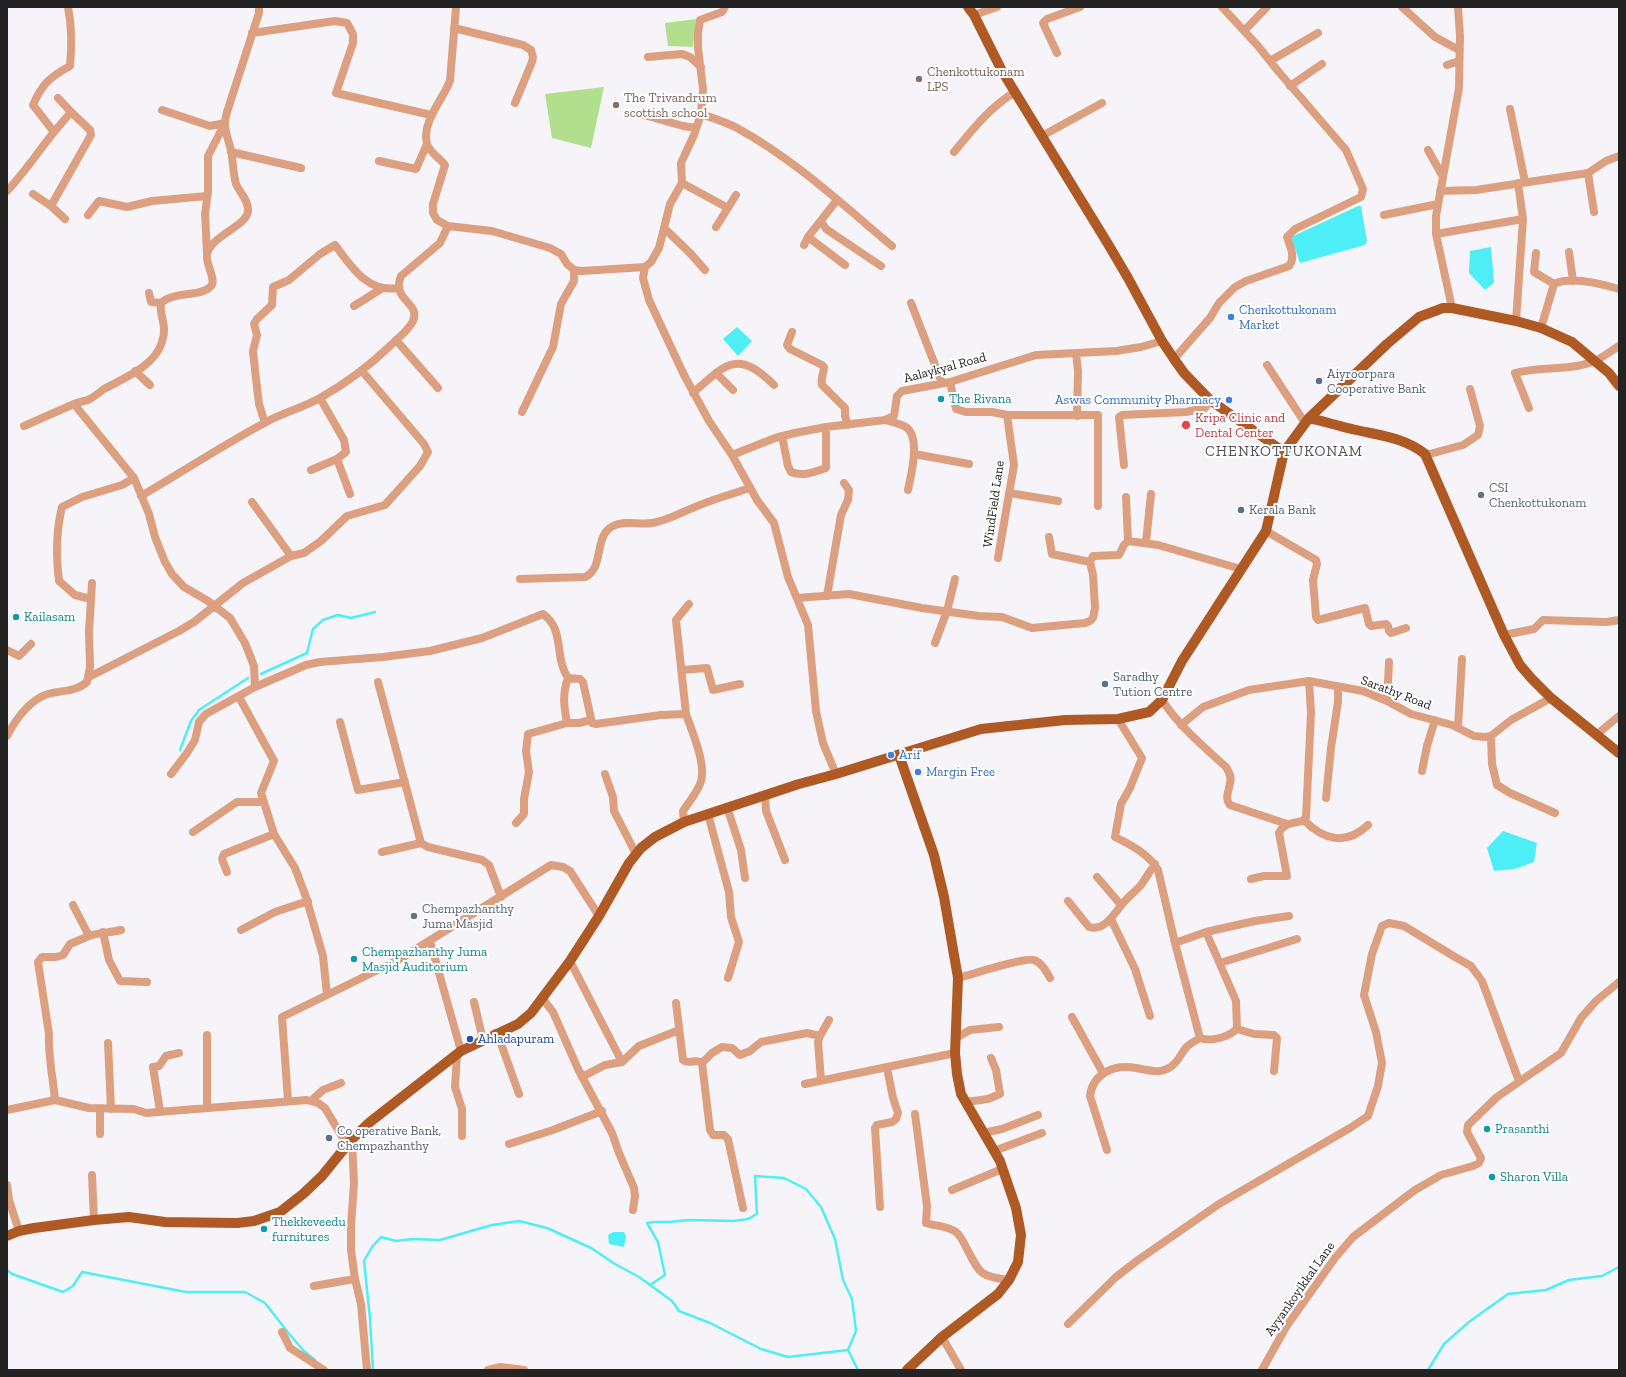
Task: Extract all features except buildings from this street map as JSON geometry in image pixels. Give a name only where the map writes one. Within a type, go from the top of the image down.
[{"type":"main road","points":[[971,11],[1002,71],[1128,278],[1162,341],[1174,359],[1184,373],[1210,400],[1284,452]]},
{"type":"main road","points":[[7,1236],[19,1231],[94,1220],[129,1217],[165,1222],[230,1223],[254,1221],[280,1212],[303,1194],[322,1176],[349,1142],[370,1122],[459,1053],[518,1024],[531,1013],[570,961],[599,916],[629,863],[636,854],[655,836],[684,822],[765,795],[982,729],[1065,720],[1118,719],[1149,712],[1162,700],[1182,661],[1266,531],[1284,452],[1307,420],[1387,344],[1419,317],[1443,308],[1452,308],[1516,321],[1541,328],[1572,342],[1609,373],[1619,386]]},
{"type":"main road","points":[[1307,420],[1402,440],[1416,446],[1426,455],[1504,635],[1520,664],[1532,679],[1551,698],[1619,754]]},
{"type":"main road","points":[[899,755],[940,877],[958,978],[955,1053],[961,1094],[994,1151],[1002,1169],[1016,1208],[1021,1235],[1018,1262],[1009,1280],[998,1294],[942,1337],[907,1370]]},
{"type":"street","points":[[54,132],[33,105],[39,92],[48,80],[70,66],[72,26],[68,7]]},
{"type":"street","points":[[149,293],[151,302],[160,303],[166,298],[204,291],[210,288],[213,284],[213,280],[206,262],[205,214],[208,196],[208,156],[225,123],[227,112],[259,13],[259,7]]},
{"type":"street","points":[[379,161],[416,169],[427,144],[427,132],[431,115],[446,92],[450,81],[456,7]]},
{"type":"street","points":[[427,144],[432,152],[442,160],[445,165],[433,204],[433,213],[436,220],[448,226],[492,231],[550,248],[561,254],[567,264],[574,270],[594,271],[645,266],[652,262],[659,248],[670,204],[682,183],[681,163],[701,114],[703,89],[698,40],[700,20],[722,12],[725,7]]},
{"type":"street","points":[[971,11],[997,7]]},
{"type":"street","points":[[1058,53],[1044,22],[1047,19],[1080,7]]},
{"type":"street","points":[[1174,359],[1210,318],[1219,303],[1235,287],[1246,281],[1289,266],[1292,263],[1293,255],[1287,237],[1295,229],[1360,197],[1363,189],[1346,150],[1222,7]]},
{"type":"street","points":[[1244,31],[1267,7]]},
{"type":"street","points":[[1402,7],[1435,37],[1459,50]]},
{"type":"street","points":[[1452,308],[1436,234],[1436,216],[1459,88],[1458,7]]},
{"type":"street","points":[[252,33],[335,21],[347,23],[353,34],[353,43],[336,93],[431,115]]},
{"type":"street","points":[[454,28],[523,45],[531,50],[533,53],[532,62],[515,103]]},
{"type":"street","points":[[1270,61],[1318,32]]},
{"type":"street","points":[[648,57],[682,54],[690,57],[701,68]]},
{"type":"street","points":[[1447,65],[1459,61]]},
{"type":"street","points":[[1290,86],[1322,64]]},
{"type":"street","points":[[954,152],[986,114],[1005,98],[1015,92]]},
{"type":"street","points":[[50,206],[92,135],[90,130],[70,112],[58,98]]},
{"type":"street","points":[[1042,136],[1102,102]]},
{"type":"street","points":[[1510,108],[1522,182],[1523,219],[1516,321]]},
{"type":"street","points":[[162,110],[210,126],[225,123]]},
{"type":"street","points":[[7,191],[23,174],[39,150],[70,112]]},
{"type":"street","points":[[701,114],[736,128],[764,144],[837,200],[892,246]]},
{"type":"street","points":[[644,115],[683,126],[696,128]]},
{"type":"street","points":[[207,254],[211,246],[223,234],[244,220],[247,215],[247,205],[236,183],[225,123]]},
{"type":"street","points":[[1428,150],[1443,177]]},
{"type":"street","points":[[231,152],[301,168]]},
{"type":"street","points":[[1440,191],[1476,190],[1588,172],[1606,161],[1619,156]]},
{"type":"street","points":[[1588,172],[1594,212]]},
{"type":"street","points":[[682,183],[728,208]]},
{"type":"street","points":[[33,194],[50,206],[64,219]]},
{"type":"street","points":[[716,227],[736,195]]},
{"type":"street","points":[[88,215],[99,201],[127,207],[152,201],[208,196]]},
{"type":"street","points":[[804,245],[808,237],[837,200]]},
{"type":"street","points":[[1384,215],[1438,204]]},
{"type":"street","points":[[1436,234],[1523,219]]},
{"type":"street","points":[[821,221],[826,229],[881,266]]},
{"type":"street","points":[[141,496],[265,423],[320,398],[362,371],[396,340],[412,322],[415,314],[413,308],[403,298],[398,288],[401,276],[440,243],[448,226]]},
{"type":"street","points":[[664,228],[705,270]]},
{"type":"street","points":[[808,237],[845,265]]},
{"type":"street","points":[[265,423],[259,404],[255,370],[253,351],[257,335],[254,324],[256,319],[272,305],[273,287],[289,280],[320,254],[335,245],[363,278],[381,289],[388,290],[398,288]]},
{"type":"street","points":[[1569,252],[1573,281]]},
{"type":"street","points":[[1536,253],[1534,272],[1554,284]]},
{"type":"street","points":[[645,266],[643,278],[649,300],[693,393],[709,421],[732,455],[757,500],[774,523],[788,577],[808,625],[816,711],[823,744],[836,774]]},
{"type":"street","points":[[522,412],[553,347],[561,304],[574,281],[574,270]]},
{"type":"street","points":[[1541,328],[1554,284],[1561,280],[1603,285],[1619,289]]},
{"type":"street","points":[[354,306],[381,289]]},
{"type":"street","points":[[911,302],[946,382],[956,409],[966,412],[992,412],[1007,415],[1098,415],[1098,506]]},
{"type":"street","points":[[24,426],[74,404],[90,399],[146,364],[156,354],[162,343],[165,330],[164,321],[160,310],[160,303]]},
{"type":"street","points":[[792,332],[787,345],[790,350],[822,365],[824,371],[821,380],[822,385],[845,408],[845,416],[848,425]]},
{"type":"street","points":[[396,340],[438,388]]},
{"type":"street","name":"Aalaykyal Road","points":[[895,420],[897,396],[902,391],[946,382],[1036,355],[1116,351],[1141,347],[1162,341]]},
{"type":"street","points":[[1529,408],[1515,373],[1576,366],[1595,361],[1619,346]]},
{"type":"street","points":[[1076,353],[1078,371],[1077,416]]},
{"type":"street","points":[[693,393],[727,365],[741,364],[757,369],[774,385]]},
{"type":"street","points":[[1267,365],[1307,420]]},
{"type":"street","points":[[134,371],[150,385]]},
{"type":"street","points":[[89,677],[179,632],[243,583],[290,556],[304,553],[321,541],[347,516],[385,505],[420,466],[428,452],[424,444],[362,371]]},
{"type":"street","points":[[716,373],[733,390]]},
{"type":"street","points":[[1426,455],[1463,445],[1478,434],[1480,426],[1470,388]]},
{"type":"street","points":[[311,470],[337,459],[346,452],[346,445],[320,398]]},
{"type":"street","points":[[1124,465],[1119,417],[1122,415],[1186,412],[1205,408],[1210,400]]},
{"type":"street","points":[[74,404],[134,478],[156,537],[172,574],[184,587],[208,601],[230,618],[245,643],[254,666],[255,687]]},
{"type":"street","name":"WindField Lane","points":[[998,558],[1014,465],[1007,415]]},
{"type":"street","points":[[732,455],[782,436],[826,427],[895,420],[906,427],[912,436],[914,454],[908,490]]},
{"type":"street","points":[[782,436],[788,466],[791,472],[799,474],[816,472],[826,468],[826,427]]},
{"type":"street","points":[[914,454],[969,464]]},
{"type":"street","points":[[337,459],[350,494]]},
{"type":"street","points":[[91,599],[75,595],[59,581],[57,549],[62,507],[82,497],[122,485],[134,478]]},
{"type":"street","points":[[827,596],[841,515],[848,500],[849,490],[844,483]]},
{"type":"street","points":[[520,579],[585,578],[591,575],[594,570],[604,536],[614,525],[626,523],[653,523],[704,503],[750,488]]},
{"type":"street","points":[[1009,493],[1058,501]]},
{"type":"street","points":[[1146,542],[1151,494]]},
{"type":"street","points":[[797,598],[849,594],[922,608],[978,616],[1002,617],[1032,628],[1085,624],[1090,622],[1093,618],[1095,608],[1093,575],[1090,562],[1093,556],[1119,555],[1124,545],[1128,541],[1126,497]]},
{"type":"street","points":[[252,502],[290,556]]},
{"type":"street","points":[[1266,531],[1316,560],[1317,564],[1313,580],[1316,617],[1318,620],[1365,608],[1369,624],[1371,626],[1386,624],[1391,633],[1406,628]]},
{"type":"street","points":[[1048,537],[1052,554],[1090,562]]},
{"type":"street","points":[[1128,541],[1146,542],[1241,569]]},
{"type":"street","points":[[935,643],[947,611],[955,579]]},
{"type":"street","points":[[7,736],[16,720],[40,698],[49,694],[76,689],[87,682],[89,677],[92,583]]},
{"type":"street","points":[[684,822],[683,811],[696,793],[701,782],[702,769],[686,714],[676,620],[689,604]]},
{"type":"street","points":[[171,774],[195,740],[199,722],[206,714],[255,687],[306,665],[320,662],[383,657],[430,651],[482,638],[543,614],[551,619],[556,630],[563,671],[568,678],[580,679],[583,682],[592,724],[661,715],[686,714]]},
{"type":"street","points":[[1504,635],[1534,629],[1543,620],[1607,622],[1619,620]]},
{"type":"street","points":[[7,650],[19,656],[31,644]]},
{"type":"street","points":[[1458,728],[1462,659]]},
{"type":"street","points":[[1387,701],[1388,662]]},
{"type":"street","points":[[682,670],[707,668],[713,690],[740,684]]},
{"type":"street","points":[[567,723],[563,704],[565,686],[568,678]]},
{"type":"street","points":[[1304,820],[1307,810],[1311,713],[1309,681]]},
{"type":"street","name":"Sarathy Road","points":[[1181,725],[1203,707],[1249,690],[1309,681],[1363,691],[1387,701],[1411,714],[1458,728],[1474,736],[1491,736]]},
{"type":"street","points":[[378,682],[421,842],[428,847],[482,860],[489,865],[501,897]]},
{"type":"street","points":[[1326,798],[1331,748],[1338,702],[1338,687]]},
{"type":"street","points":[[239,697],[274,761],[261,794],[274,834],[295,868],[308,901],[323,956],[327,995]]},
{"type":"street","points":[[1551,698],[1511,720],[1491,736],[1492,764],[1497,785],[1510,793],[1555,813]]},
{"type":"street","points":[[1162,700],[1171,714],[1181,725],[1226,767],[1230,774],[1231,782],[1227,794],[1227,800],[1230,805],[1287,824]]},
{"type":"street","points":[[1596,735],[1619,716]]},
{"type":"street","points":[[1118,719],[1142,758],[1130,788],[1121,804],[1115,837],[1132,846],[1154,864],[1158,870],[1174,944],[1200,1038]]},
{"type":"street","points":[[516,822],[524,814],[524,799],[529,772],[526,751],[528,734],[567,723],[579,723],[591,720]]},
{"type":"street","points":[[1422,771],[1427,746],[1435,720]]},
{"type":"street","points":[[340,722],[358,790],[405,782]]},
{"type":"street","points":[[605,774],[613,797],[614,811],[636,854]]},
{"type":"street","points":[[765,795],[766,812],[785,860]]},
{"type":"street","points":[[193,832],[237,802],[264,802]]},
{"type":"street","points":[[727,807],[741,850],[745,878]]},
{"type":"street","points":[[708,814],[729,892],[731,917],[739,942],[728,978]]},
{"type":"street","points":[[1251,879],[1264,876],[1287,876],[1279,833],[1287,824],[1304,820]]},
{"type":"street","points":[[1304,820],[1310,826],[1326,836],[1340,838],[1349,837],[1368,825]]},
{"type":"street","points":[[227,872],[222,859],[224,854],[274,834]]},
{"type":"street","points":[[382,852],[421,842]]},
{"type":"street","points":[[1068,901],[1089,927],[1098,927],[1111,919],[1121,905],[1140,886],[1154,864]]},
{"type":"street","points":[[288,1101],[282,1017],[400,960],[551,865],[563,867],[570,871],[599,916]]},
{"type":"street","points":[[1097,877],[1121,905]]},
{"type":"street","points":[[241,930],[274,912],[308,901]]},
{"type":"street","points":[[73,905],[89,936]]},
{"type":"street","points":[[1174,944],[1206,932],[1255,921],[1289,916]]},
{"type":"street","points":[[1111,919],[1135,969],[1150,1016]]},
{"type":"street","points":[[1068,1324],[1116,1277],[1138,1260],[1219,1204],[1368,1116],[1378,1086],[1382,1063],[1376,1032],[1364,995],[1372,954],[1382,926],[1389,923],[1404,926],[1454,957],[1472,966],[1482,981],[1519,1082]]},
{"type":"street","points":[[55,1100],[47,1019],[38,962],[42,957],[56,957],[63,955],[70,944],[98,932],[110,933],[121,930]]},
{"type":"street","points":[[102,932],[109,960],[120,981],[147,982]]},
{"type":"street","points":[[1206,932],[1236,1001],[1237,1029]]},
{"type":"street","points":[[1220,963],[1297,939]]},
{"type":"street","points":[[430,941],[459,1053],[455,1087],[462,1109],[462,1136]]},
{"type":"street","points":[[958,978],[1030,959],[1041,964],[1050,978]]},
{"type":"street","points":[[570,961],[622,1062]]},
{"type":"street","name":"Ayyankoyikkal Lane","points":[[1262,1370],[1286,1327],[1335,1258],[1353,1237],[1422,1186],[1441,1175],[1479,1163],[1481,1158],[1466,1128],[1497,1097],[1561,1053],[1581,1018],[1596,1001],[1619,982]]},
{"type":"street","points":[[542,998],[553,1012],[582,1077],[602,1111],[612,1133],[634,1188],[635,1196],[633,1210]]},
{"type":"street","points":[[474,1002],[483,1040]]},
{"type":"street","points":[[676,1003],[683,1060],[687,1062],[698,1061],[702,1063]]},
{"type":"street","points":[[1072,1017],[1103,1073]]},
{"type":"street","points":[[821,1080],[818,1048],[820,1036],[830,1020]]},
{"type":"street","points":[[956,1038],[970,1030],[999,1027]]},
{"type":"street","points":[[1107,1150],[1090,1096],[1091,1088],[1095,1079],[1103,1073],[1120,1068],[1135,1068],[1150,1071],[1169,1068],[1177,1062],[1188,1045],[1200,1038],[1207,1040],[1231,1034],[1237,1029]]},
{"type":"street","points":[[1237,1029],[1254,1034],[1274,1035],[1277,1038],[1274,1071]]},
{"type":"street","points":[[582,1077],[605,1065],[622,1062],[639,1046],[679,1030]]},
{"type":"street","points":[[702,1063],[712,1053],[722,1047],[732,1048],[740,1055],[750,1051],[761,1042],[807,1033],[820,1036]]},
{"type":"street","points":[[495,1034],[500,1041],[519,1094]]},
{"type":"street","points":[[207,1035],[208,1108]]},
{"type":"street","points":[[108,1043],[111,1109]]},
{"type":"street","points":[[160,1111],[153,1068],[159,1066],[166,1056],[179,1053]]},
{"type":"street","points":[[805,1084],[955,1053]]},
{"type":"street","points":[[966,1102],[988,1099],[1000,1094],[996,1070],[991,1058]]},
{"type":"street","points":[[702,1063],[710,1130],[713,1135],[724,1135],[728,1139],[743,1208]]},
{"type":"street","points":[[880,1207],[875,1128],[877,1125],[892,1122],[896,1119],[898,1113],[893,1098],[887,1068]]},
{"type":"street","points":[[311,1101],[324,1090],[341,1083]]},
{"type":"street","points":[[7,1110],[55,1100],[77,1106],[100,1109],[134,1109],[146,1113],[288,1101],[311,1101],[318,1103],[325,1108],[349,1142],[354,1183],[351,1250],[355,1279],[361,1304],[367,1370]]},
{"type":"street","points":[[100,1109],[100,1134]]},
{"type":"street","points":[[509,1144],[553,1130],[602,1111]]},
{"type":"street","points":[[915,1114],[927,1206],[926,1223],[954,1231],[960,1236],[974,1264],[982,1273],[991,1277],[1009,1280]]},
{"type":"street","points":[[984,1133],[1002,1129],[1038,1115]]},
{"type":"street","points":[[994,1151],[1042,1133]]},
{"type":"street","points":[[952,1190],[1002,1169]]},
{"type":"street","points":[[92,1176],[94,1220]]},
{"type":"street","points":[[7,1185],[19,1231]]},
{"type":"street","points":[[314,1286],[355,1279]]},
{"type":"street","points":[[282,1332],[290,1348],[324,1370]]},
{"type":"street","points":[[942,1337],[961,1370]]},
{"type":"street","points":[[488,1370],[501,1367],[524,1370]]},
{"type":"green space","points":[[696,19],[693,47],[668,46],[665,23]]},
{"type":"green space","points":[[604,87],[591,148],[552,138],[545,94]]},
{"type":"water","points":[[1358,206],[1361,206],[1367,241],[1365,245],[1300,263],[1291,237]]},
{"type":"water","points":[[1491,247],[1494,283],[1485,290],[1469,273],[1470,251]]},
{"type":"water","points":[[737,327],[752,341],[738,356],[723,339]]},
{"type":"water","points":[[1503,831],[1537,843],[1534,862],[1515,869],[1494,871],[1487,848]]},
{"type":"water","points":[[613,1232],[624,1232],[626,1236],[624,1247],[609,1244],[608,1235]]},
{"type":"waterway","points":[[261,674],[307,653],[313,629],[323,620],[338,615],[351,618],[375,612]]},
{"type":"waterway","points":[[180,750],[191,721],[199,710],[248,678]]},
{"type":"waterway","points":[[650,1285],[665,1275],[658,1242],[647,1223],[689,1220],[734,1221],[748,1219],[757,1214],[755,1176],[784,1178],[806,1189],[821,1207],[835,1239],[843,1280],[852,1299],[856,1331],[848,1350]]},
{"type":"waterway","points":[[373,1370],[370,1318],[364,1261],[372,1247],[381,1237],[396,1241],[413,1239],[440,1240],[492,1225],[519,1221],[547,1228],[591,1248],[615,1264],[639,1277],[672,1301],[679,1311],[710,1323],[761,1349],[788,1357],[848,1350],[858,1370]]},
{"type":"waterway","points":[[1428,1370],[1444,1344],[1469,1322],[1508,1294],[1546,1290],[1569,1280],[1602,1276],[1619,1267]]},
{"type":"waterway","points":[[7,1270],[12,1274],[63,1292],[73,1286],[82,1272],[186,1292],[245,1292],[265,1303],[304,1351],[315,1360]]},
{"type":"place","name":"Chenkottukonam LPS","points":[[919,79]]},
{"type":"place","name":"The Trivandrum scottish school","points":[[616,105]]},
{"type":"place","name":"Chenkottukonam Market","points":[[1231,317]]},
{"type":"place","name":"Aiyroorpara Cooperative Bank","points":[[1319,381]]},
{"type":"place","name":"The Rivana","points":[[941,399]]},
{"type":"place","name":"Aswas Community Pharmacy","points":[[1229,400]]},
{"type":"place","name":"Kripa Clinic and Dental Center","points":[[1186,425]]},
{"type":"place","name":"CSI Chenkottukonam","points":[[1481,495]]},
{"type":"place","name":"Kerala Bank","points":[[1241,510]]},
{"type":"place","name":"Kailasam","points":[[16,617]]},
{"type":"place","name":"Saradhy Tution Centre","points":[[1105,684]]},
{"type":"place","name":"Arif","points":[[891,755]]},
{"type":"place","name":"Margin Free","points":[[918,772]]},
{"type":"place","name":"Chempazhanthy Juma Masjid","points":[[414,916]]},
{"type":"place","name":"Chempazhanthy Juma Masjid Auditorium","points":[[354,959]]},
{"type":"place","name":"Ahladapuram","points":[[470,1039]]},
{"type":"place","name":"Prasanthi","points":[[1487,1129]]},
{"type":"place","name":"Co operative Bank, Chempazhanthy","points":[[329,1138]]},
{"type":"place","name":"Sharon Villa","points":[[1492,1177]]},
{"type":"place","name":"Thekkeveedu furnitures","points":[[264,1229]]},
{"type":"district","name":"CHENKOTTUKONAM","points":[[1284,452]]}]
